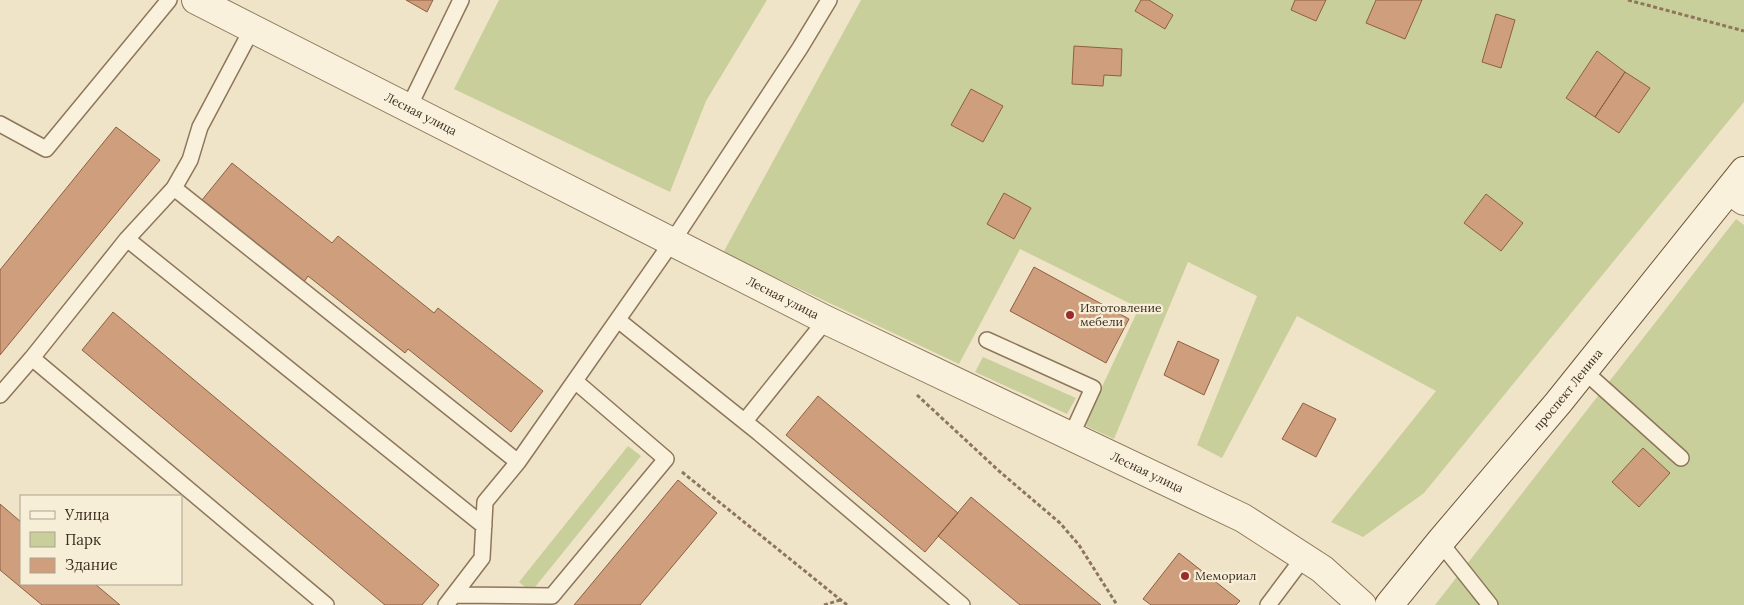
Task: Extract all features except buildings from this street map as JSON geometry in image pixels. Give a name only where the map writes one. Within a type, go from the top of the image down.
[{"type":"street","name":"Лесная улица","points":[[196,0],[826,320],[1243,518],[1322,569],[1362,605]]},
{"type":"street","name":"проспект Ленина","points":[[1389,605],[1628,316],[1739,187]]},
{"type":"lane","points":[[0,124],[46,149],[169,0]]},
{"type":"lane","points":[[408,109],[461,0]]},
{"type":"lane","points":[[450,600],[482,558],[485,502],[518,462],[672,242],[800,48],[829,0]]},
{"type":"lane","points":[[0,395],[127,239],[174,188],[190,160],[200,127],[252,29]]},
{"type":"lane","points":[[174,188],[518,462]]},
{"type":"lane","points":[[127,239],[484,526]]},
{"type":"lane","points":[[618,320],[745,421],[962,605]]},
{"type":"lane","points":[[745,421],[826,320]]},
{"type":"lane","points":[[987,340],[1092,388],[1071,436]]},
{"type":"lane","points":[[32,358],[326,605]]},
{"type":"lane","points":[[1583,370],[1681,458]]},
{"type":"lane","points":[[450,600],[552,596],[666,459],[575,381]]},
{"type":"lane","points":[[1440,542],[1490,605]]},
{"type":"lane","points":[[1268,605],[1304,557]]},
{"type":"path","points":[[1628,0],[1744,31]]},
{"type":"path","points":[[914,392],[993,465],[1060,523],[1079,545],[1117,605]]},
{"type":"path","points":[[666,459],[847,605]]},
{"type":"path","points":[[824,605],[840,600]]},
{"type":"green space","points":[[499,0],[767,0],[706,101],[670,192],[454,89]]},
{"type":"green space","points":[[861,0],[1744,0],[1744,102],[1424,493],[1363,537],[1331,522],[1436,391],[1297,316],[1222,458],[1197,445],[1257,296],[1188,262],[1114,439],[1084,425],[1139,308],[1020,249],[959,364],[723,253]]},
{"type":"green space","points":[[1736,219],[1744,225],[1744,605],[1435,605]]},
{"type":"green space","points":[[983,357],[1076,398],[1067,414],[975,372]]},
{"type":"green space","points":[[628,446],[641,456],[531,592],[519,582]]},
{"type":"place","name":"Изготовление мебели","points":[[1070,315]]},
{"type":"place","name":"Мемориал","points":[[1185,576]]}]
